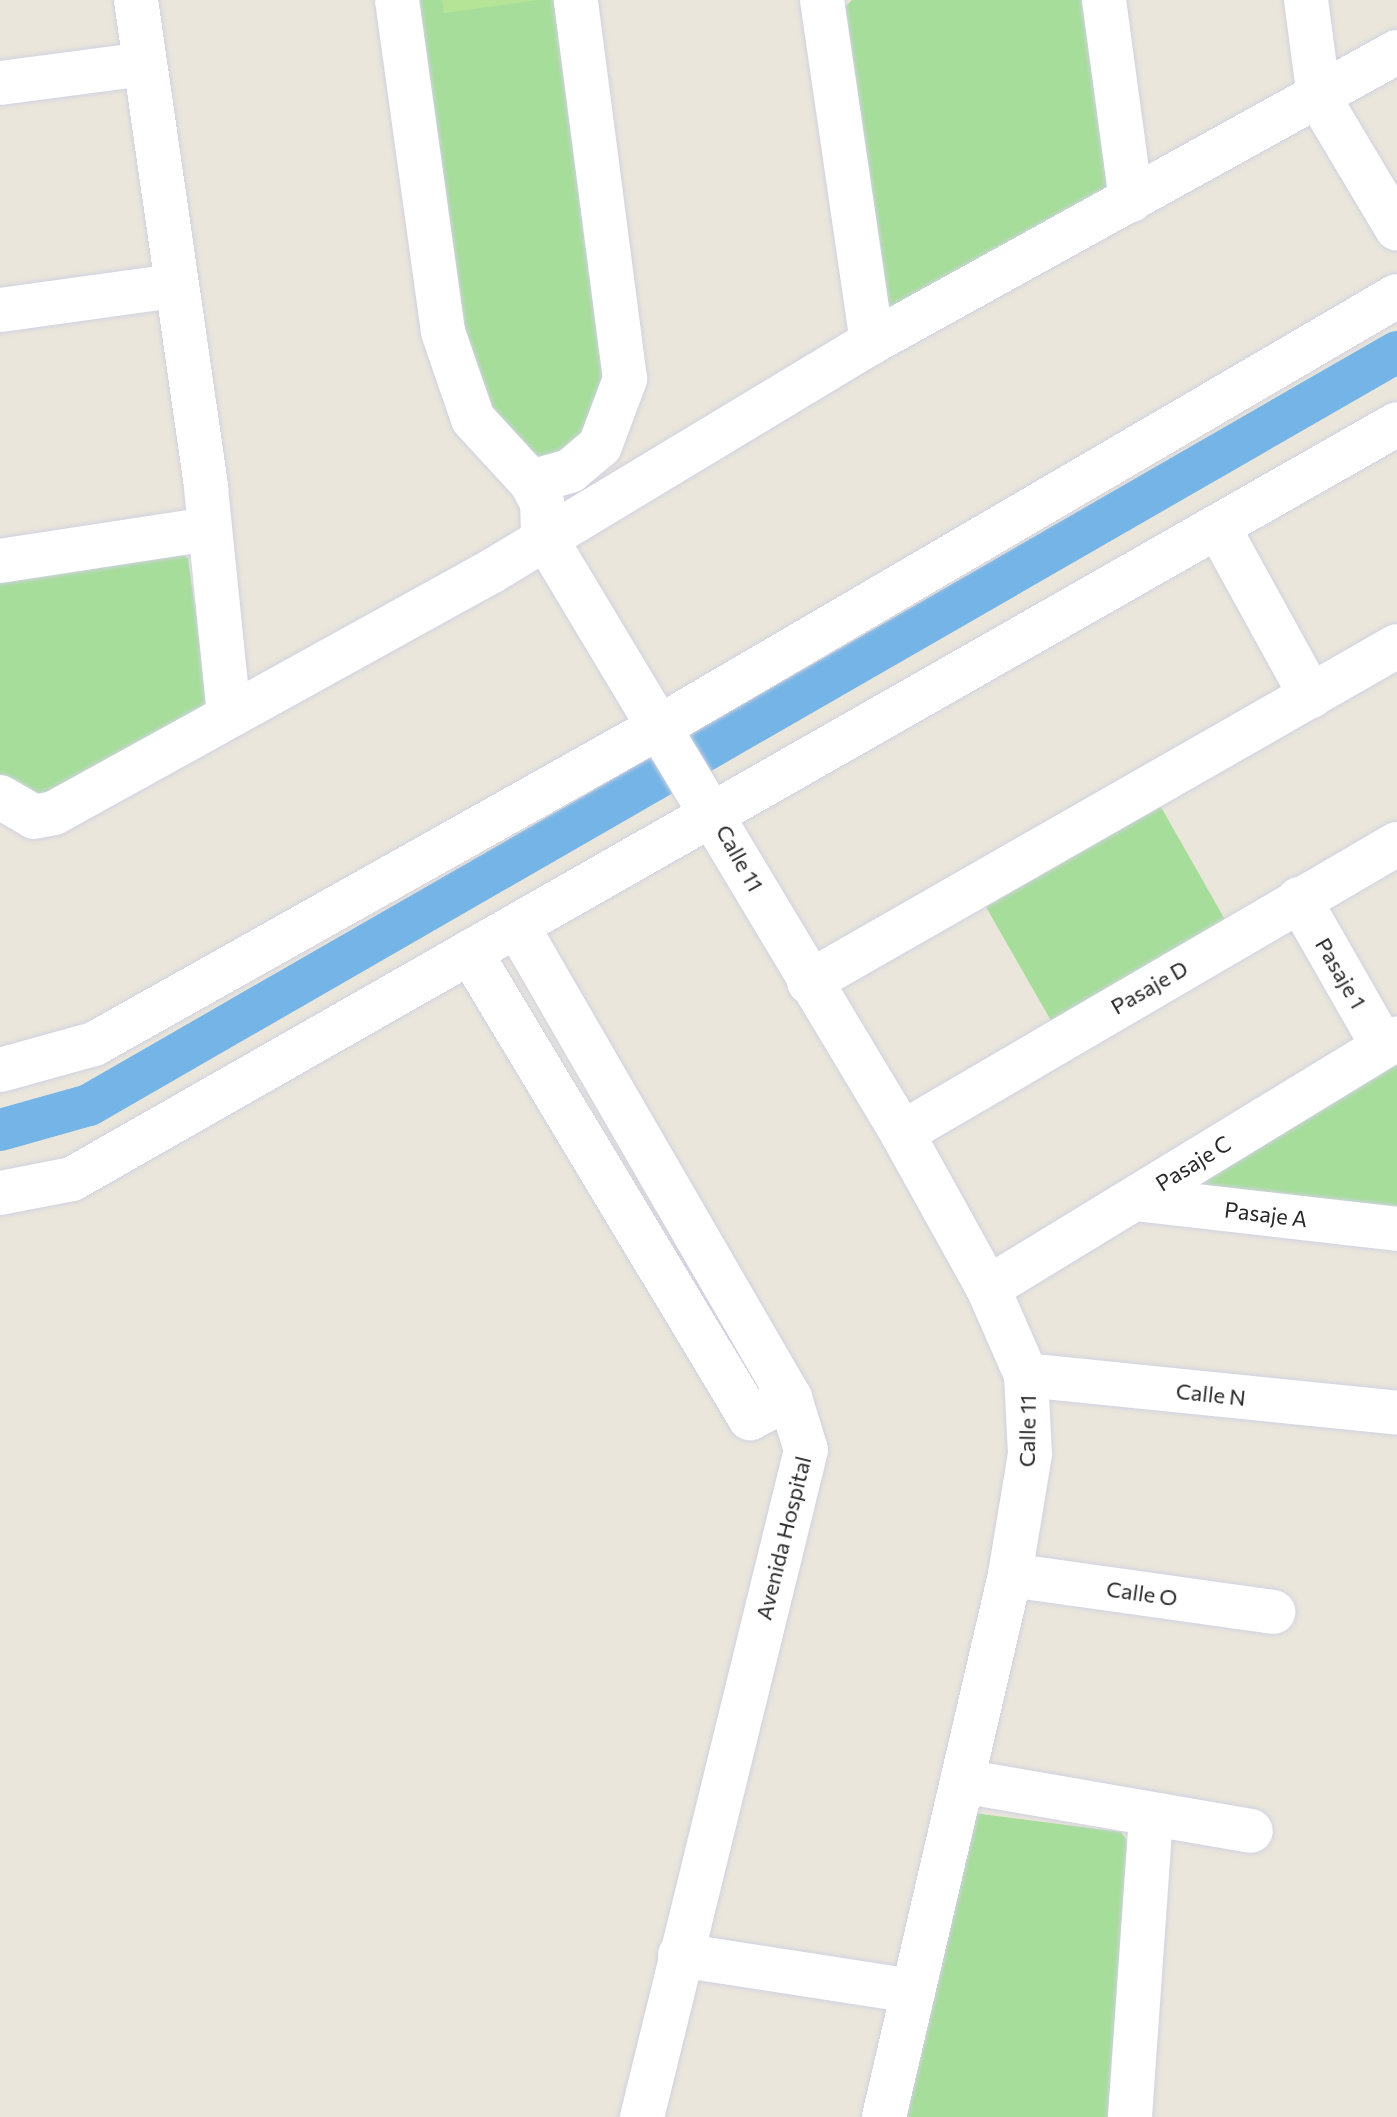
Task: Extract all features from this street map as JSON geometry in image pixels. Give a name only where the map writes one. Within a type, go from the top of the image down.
[{"type":"street","points":[[136,0],[173,286],[210,529],[229,714]]},
{"type":"street","points":[[397,0],[443,332],[473,419],[531,482],[542,503],[543,534]]},
{"type":"street","points":[[531,482],[585,461],[612,427],[626,351],[576,0]]},
{"type":"street","points":[[822,0],[872,342]]},
{"type":"street","points":[[1104,0],[1131,200]]},
{"type":"street","points":[[1306,0],[1319,98],[1397,229]]},
{"type":"street","points":[[0,797],[34,817],[54,813],[492,571],[543,534],[872,342],[1319,98],[1397,52]]},
{"type":"street","points":[[0,83],[144,64]]},
{"type":"street","points":[[0,310],[173,286]]},
{"type":"street","points":[[0,1070],[94,1044],[674,750],[1397,296]]},
{"type":"street","points":[[0,1193],[72,1179],[716,815],[1397,424]]},
{"type":"street","points":[[612,427],[643,476]]},
{"type":"street","points":[[1218,527],[1311,696]]},
{"type":"street","points":[[0,561],[210,529]]},
{"type":"street","name":"Calle 11","points":[[543,534],[716,815],[809,982],[902,1133],[988,1288],[1026,1375],[1030,1454],[1010,1575],[884,2117]]},
{"type":"street","points":[[809,982],[1397,646]]},
{"type":"street","name":"Pasaje D","points":[[902,1133],[1397,844]]},
{"type":"street","name":"Pasaje 1","points":[[1299,899],[1390,1042]]},
{"type":"street","name":"Avenida Hospital","points":[[517,926],[790,1398],[806,1450],[642,2117]]},
{"type":"street","points":[[470,952],[750,1418],[790,1398]]},
{"type":"street","name":"Pasaje C","points":[[988,1288],[1390,1042]]},
{"type":"street","name":"Pasaje A","points":[[1135,1199],[1397,1229]]},
{"type":"street","name":"Calle N","points":[[1026,1375],[1397,1413]]},
{"type":"street","name":"Calle O","points":[[1010,1575],[1273,1612]]},
{"type":"street","points":[[962,1781],[1151,1817],[1251,1831]]},
{"type":"street","points":[[1130,2117],[1151,1817]]},
{"type":"street","points":[[680,1955],[913,1991]]},
{"type":"green space","points":[[412,0],[559,0],[612,388],[603,422],[553,470],[479,410],[454,337]]},
{"type":"green space","points":[[442,0],[539,0],[444,13]]},
{"type":"green space","points":[[852,0],[1086,0],[1109,178],[1103,197],[898,313],[880,304],[841,11]]},
{"type":"green space","points":[[175,550],[188,558],[209,709],[48,804],[0,778],[0,575]]},
{"type":"green space","points":[[1157,800],[1232,932],[1057,1031],[982,900]]},
{"type":"green space","points":[[1397,1047],[1397,1221],[1147,1189]]},
{"type":"green space","points":[[973,1813],[1121,1832],[1132,1848],[1108,2117],[904,2117]]},
{"type":"waterway","points":[[0,1130],[89,1105],[1397,352]]}]
